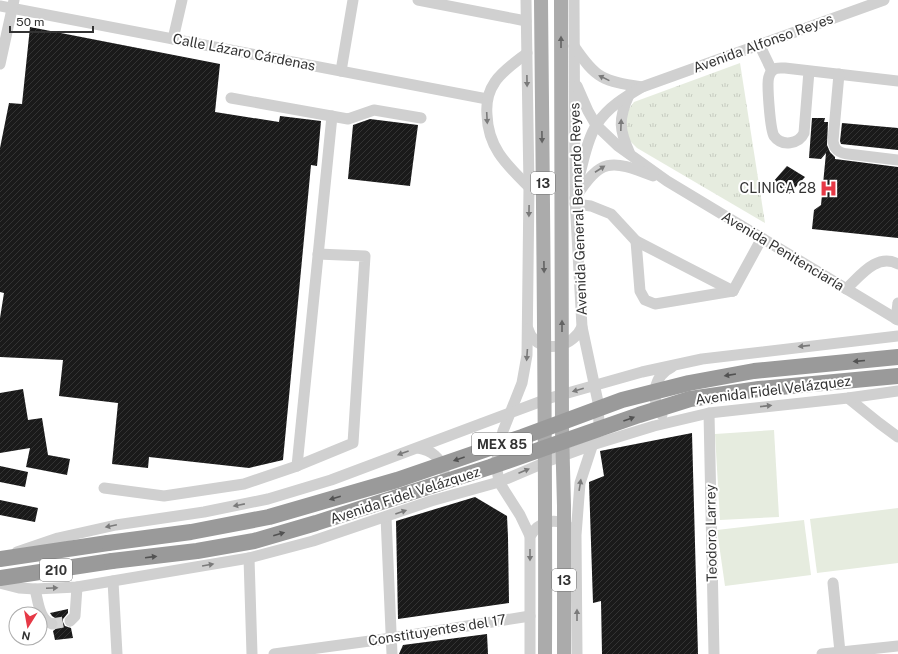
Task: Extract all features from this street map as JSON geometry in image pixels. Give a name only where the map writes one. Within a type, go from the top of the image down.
[{"type":"highway","name":"Avenida Fidel Velázquez","points":[[2,559],[191,532],[269,517],[397,480],[522,438],[622,400],[689,383],[754,371],[898,357]]},
{"type":"highway","name":"Avenida Fidel Velázquez","points":[[0,578],[112,561],[197,551],[254,541],[316,523],[490,467],[639,415],[690,399],[759,389],[898,376]]},
{"type":"main road","name":"13","points":[[541,0],[545,367],[544,438],[546,508],[545,654]]},
{"type":"main road","name":"Avenida General Bernardo Reyes","points":[[561,0],[564,654]]},
{"type":"street","points":[[173,39],[182,0]]},
{"type":"street","points":[[341,71],[353,0]]},
{"type":"street","points":[[418,0],[526,20]]},
{"type":"street","points":[[526,0],[529,187],[527,355],[522,383],[503,431],[497,456],[497,472],[499,482],[520,516],[530,536],[530,654]]},
{"type":"street","name":"Avenida General Bernardo Reyes","points":[[574,0],[575,197],[582,327],[595,385],[599,416],[598,425],[580,483],[576,535],[577,654]]},
{"type":"street","name":"Avenida Alfonso Reyes","points":[[575,197],[587,148],[596,125],[607,112],[629,95],[642,87],[884,0]]},
{"type":"street","points":[[0,64],[14,4]]},
{"type":"street","name":"Calle Lázaro Cárdenas","points":[[0,6],[14,4],[173,39],[487,99]]},
{"type":"street","points":[[759,44],[772,71]]},
{"type":"street","points":[[574,46],[586,64],[601,77],[612,81],[642,87]]},
{"type":"street","points":[[527,54],[512,65],[494,83],[487,99],[487,125],[496,149],[505,162],[529,187]]},
{"type":"street","points":[[809,71],[804,133],[800,140],[795,142],[778,140],[774,136],[771,128],[768,83],[772,71],[776,68],[780,68],[839,74],[898,81]]},
{"type":"street","points":[[839,74],[833,141],[836,150],[840,153],[898,160]]},
{"type":"street","name":"Avenida Penitenciaría","points":[[575,80],[588,112],[596,125],[608,138],[667,181],[897,319]]},
{"type":"street","points":[[629,95],[623,109],[621,125],[624,140],[630,154]]},
{"type":"street","points":[[231,98],[348,119],[374,110],[420,118]]},
{"type":"street","points":[[297,466],[332,116]]},
{"type":"street","name":"Avenida Penitenciaría","points":[[575,197],[594,173],[608,164],[628,166],[667,181]]},
{"type":"street","points":[[575,197],[591,206],[611,214],[636,241],[733,291]]},
{"type":"street","points":[[733,291],[762,238]]},
{"type":"street","points":[[636,241],[640,291],[645,300],[655,304],[733,291]]},
{"type":"street","points":[[104,488],[170,496],[244,484],[297,466],[353,443],[365,256],[318,254]]},
{"type":"street","points":[[846,288],[875,262],[891,260],[898,264]]},
{"type":"street","points":[[897,319],[898,303]]},
{"type":"street","points":[[528,329],[532,338],[540,343],[548,346],[557,346],[573,340],[579,334],[582,327]]},
{"type":"street","points":[[2,559],[30,547],[58,538],[116,525],[204,512],[268,499],[331,480],[550,398],[642,372],[702,359],[898,336]]},
{"type":"street","points":[[672,422],[661,413],[655,400],[654,393],[658,379],[662,374],[674,366]]},
{"type":"street","points":[[0,583],[19,588],[35,589],[77,587],[249,558],[313,541],[431,501],[499,482],[551,460],[592,445],[654,426],[709,413],[898,391]]},
{"type":"street","points":[[848,398],[879,424],[898,437]]},
{"type":"street","name":"Teodoro Larrey","points":[[709,413],[714,654]]},
{"type":"street","points":[[418,448],[424,449],[437,456],[444,469],[445,476],[441,491],[431,501]]},
{"type":"street","points":[[386,517],[392,654]]},
{"type":"street","points":[[530,536],[534,529],[541,524],[553,521],[565,524],[576,535]]},
{"type":"street","points":[[249,558],[252,654]]},
{"type":"street","points":[[113,581],[117,654]]},
{"type":"street","points":[[833,583],[840,652]]},
{"type":"street","points":[[70,621],[75,616],[77,587]]},
{"type":"street","points":[[35,589],[42,617],[46,622],[52,624]]},
{"type":"street","name":"Constituyentes del 17","points":[[274,654],[392,638],[530,616]]},
{"type":"street","points":[[822,654],[898,646]]},
{"type":"green space","points":[[740,63],[765,223],[637,148],[626,134],[626,113],[634,102]]},
{"type":"green space","points":[[774,430],[779,517],[720,520],[715,434]]},
{"type":"green space","points":[[898,508],[898,563],[817,573],[810,519]]},
{"type":"green space","points":[[804,520],[811,575],[725,586],[717,530]]},
{"type":"building","points":[[30,27],[220,64],[215,112],[279,122],[280,116],[321,121],[317,166],[311,165],[283,460],[249,468],[149,457],[148,468],[112,464],[118,403],[59,396],[63,360],[0,357],[0,318],[4,293],[0,292],[0,148],[9,103],[22,104]]},
{"type":"building","points":[[812,118],[825,118],[824,122],[828,122],[827,145],[835,159],[898,167],[898,238],[812,229],[814,210],[821,205],[826,153],[821,159],[809,158]]},
{"type":"building","points":[[370,119],[418,125],[410,186],[348,179],[353,125]]},
{"type":"building","points":[[842,123],[898,128],[898,150],[841,144]]},
{"type":"building","points":[[787,166],[805,177],[789,194],[773,182]]},
{"type":"building","points":[[23,389],[28,420],[42,418],[48,455],[70,459],[67,475],[26,467],[30,448],[0,453],[0,393]]},
{"type":"building","points":[[692,433],[698,654],[602,654],[601,601],[593,603],[589,482],[604,476],[600,451]]},
{"type":"building","points":[[0,466],[28,472],[25,487],[0,482]]},
{"type":"building","points":[[475,497],[507,516],[509,603],[398,619],[396,521]]},
{"type":"building","points":[[0,500],[38,508],[35,522],[0,515]]},
{"type":"building","points":[[68,609],[68,613],[63,619],[63,622],[65,626],[71,628],[73,638],[55,640],[53,631],[58,627],[59,623],[58,620],[50,613]]},
{"type":"building","points":[[487,634],[488,654],[399,654],[403,645]]},
{"type":"tunnel","points":[[52,624],[70,621]]},
{"type":"place","name":"CLINICA 28","points":[[829,188]]}]
